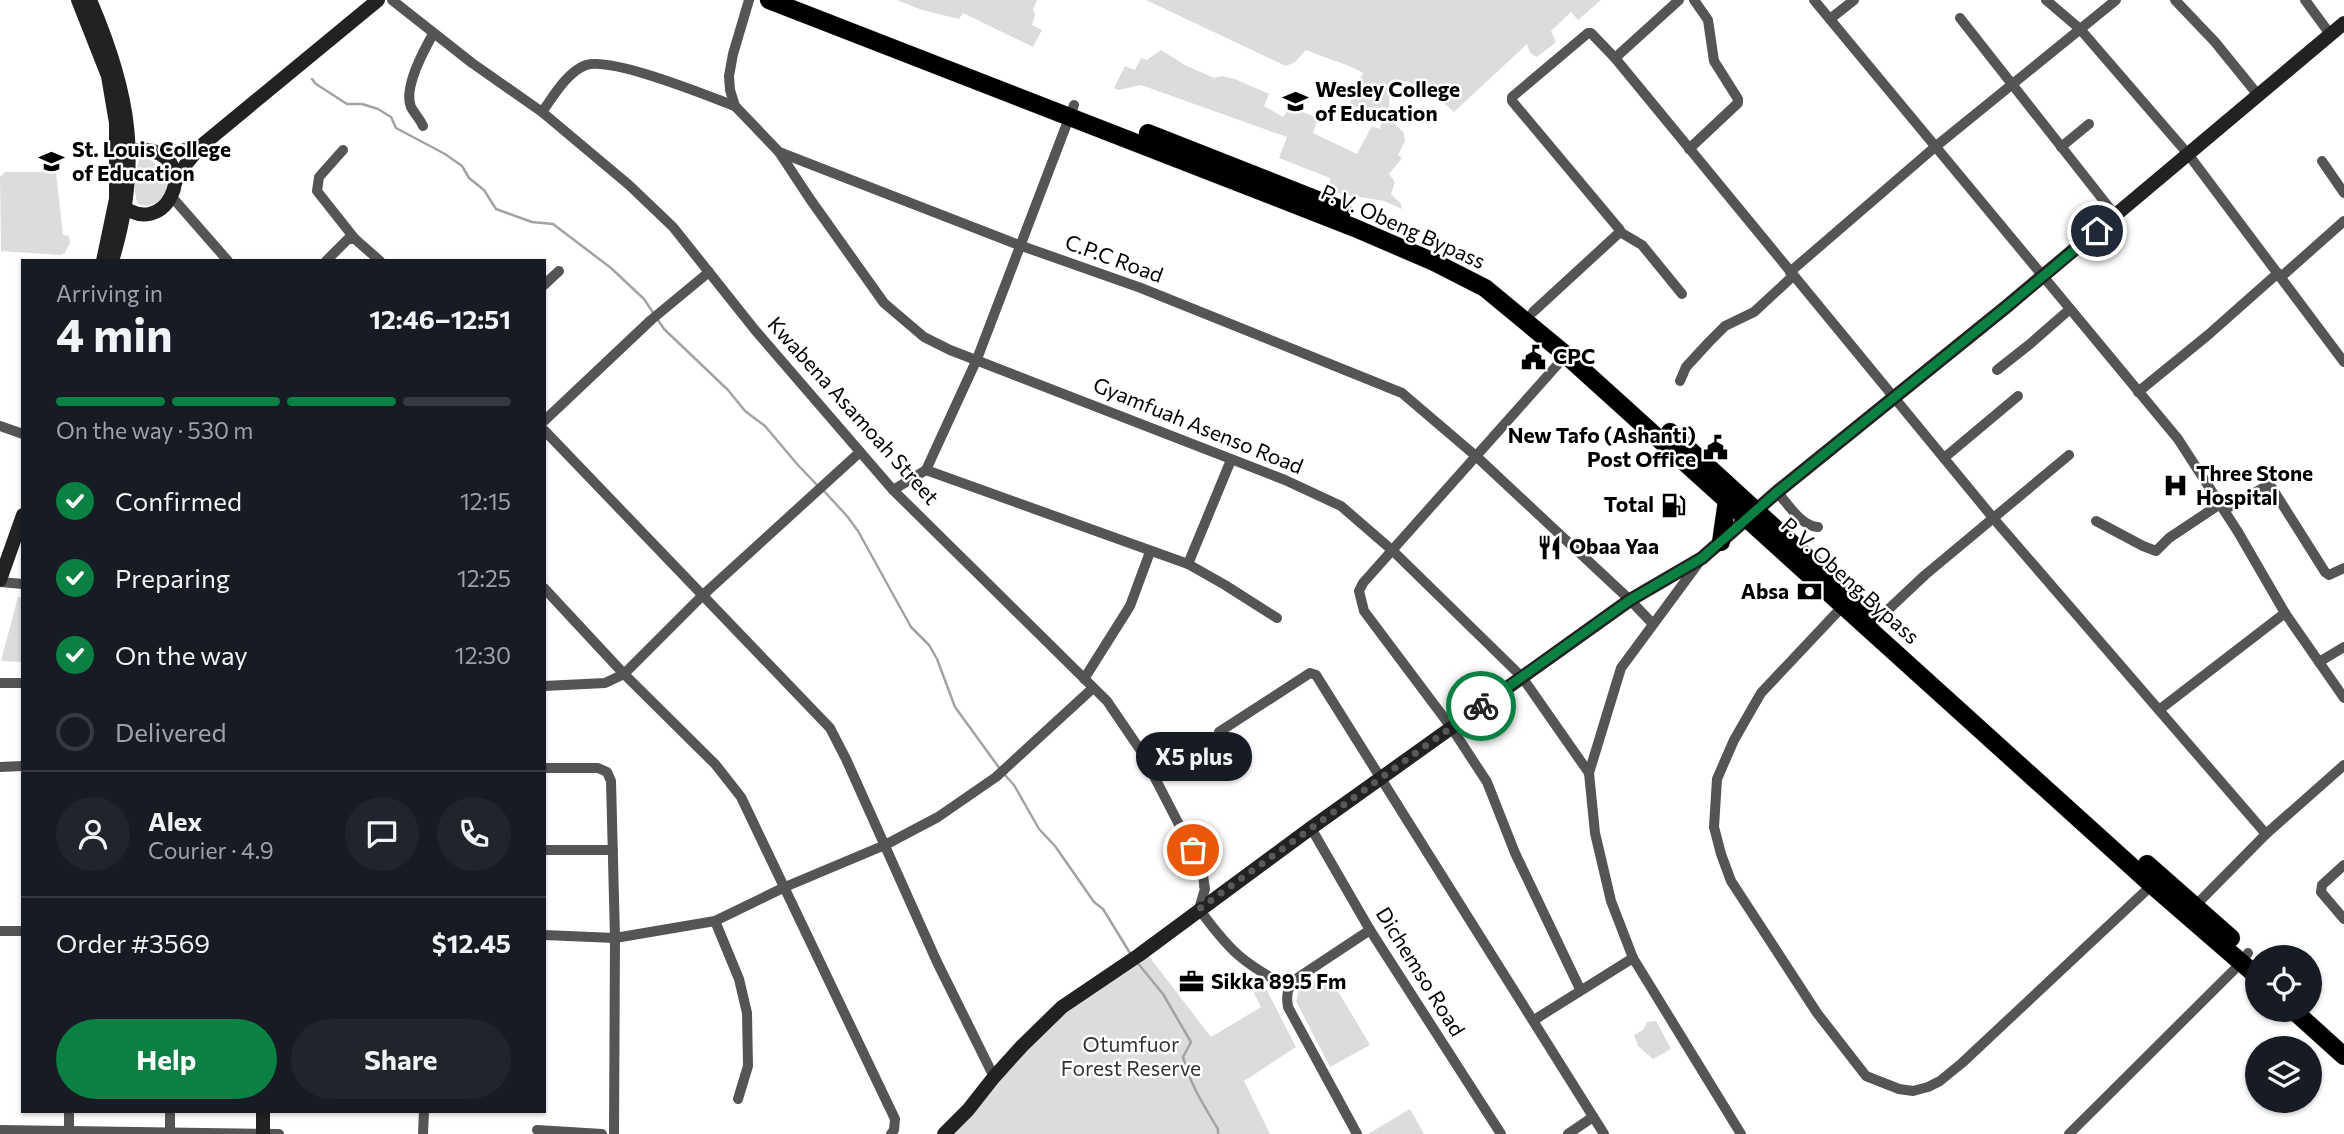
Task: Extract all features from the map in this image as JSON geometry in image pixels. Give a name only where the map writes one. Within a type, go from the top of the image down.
[{"type":"highway","name":"P. V. Obeng Bypass","points":[[769,0],[1225,163],[1440,251],[1476,270],[1533,312],[1752,514],[2195,906],[2245,955]]},
{"type":"highway","name":"P. V. Obeng Bypass","points":[[802,0],[1355,228],[1434,262],[1485,288],[1566,355],[1727,500],[1752,514],[1843,606],[2152,885],[2245,956]]},
{"type":"highway","points":[[1720,542],[1727,500]]},
{"type":"highway","points":[[2322,1020],[2344,1040]]},
{"type":"highway","points":[[2306,1022],[2344,1056]]},
{"type":"street","points":[[78,0],[108,76],[116,123],[116,164],[127,207],[104,259]]},
{"type":"street","points":[[90,0],[120,80],[127,131],[127,207],[113,259]]},
{"type":"street","points":[[127,207],[158,211],[172,197],[176,181],[201,146],[377,0]]},
{"type":"street","name":"Kwabena Asamoah Street","points":[[392,0],[433,34],[542,111],[638,193],[673,227],[755,330],[893,490],[1107,701],[1141,751],[1202,869],[1205,889],[1199,909]]},
{"type":"street","points":[[735,106],[729,76],[749,0]]},
{"type":"street","points":[[1615,58],[1679,0]]},
{"type":"street","points":[[1689,149],[1738,103],[1714,61],[1708,20],[1695,0]]},
{"type":"street","points":[[1814,0],[2178,439],[2285,613],[2344,698]]},
{"type":"street","points":[[1830,19],[1854,0]]},
{"type":"street","points":[[2046,0],[2080,29],[2188,154],[2344,362]]},
{"type":"street","points":[[1680,381],[1686,367],[1725,326],[1754,312],[1792,274],[1935,147],[2116,0]]},
{"type":"street","points":[[2175,0],[2215,42],[2258,95]]},
{"type":"street","points":[[2305,0],[2330,34]]},
{"type":"street","points":[[1960,18],[2115,215]]},
{"type":"street","points":[[944,1134],[968,1110],[994,1077],[1062,1007],[1630,600],[1702,558],[1777,492],[2043,276],[2344,23]]},
{"type":"street","points":[[1682,294],[1642,245],[1619,232],[1512,99],[1588,33],[1615,58],[1994,519],[2266,834]]},
{"type":"street","points":[[423,125],[410,104],[411,88],[422,54],[433,34]]},
{"type":"street","points":[[542,111],[568,78],[585,65],[604,64],[637,72],[735,106]]},
{"type":"street","name":"C.P.C Road","points":[[735,106],[779,152],[1019,245],[1141,288],[1402,393],[1477,457],[1652,623]]},
{"type":"street","points":[[893,490],[926,470],[976,359],[1072,110]]},
{"type":"street","points":[[2061,147],[2089,124]]},
{"type":"street","points":[[127,131],[140,145],[154,151],[171,165],[176,181]]},
{"type":"street","points":[[116,164],[128,153],[138,149],[154,151],[201,146]]},
{"type":"street","points":[[343,150],[319,177],[317,191],[355,239],[378,259]]},
{"type":"street","points":[[779,152],[884,303],[924,337],[976,359]]},
{"type":"street","points":[[2322,161],[2344,193]]},
{"type":"street","points":[[172,197],[226,259]]},
{"type":"street","points":[[2138,392],[2344,221]]},
{"type":"street","points":[[1533,312],[1619,232]]},
{"type":"street","points":[[328,259],[348,239],[355,239]]},
{"type":"street","points":[[546,283],[559,271]]},
{"type":"street","points":[[546,419],[659,312],[709,272]]},
{"type":"street","points":[[1997,370],[2070,309]]},
{"type":"street","points":[[1566,355],[1363,583],[1359,600],[1370,620],[1451,727],[1487,782],[1515,853],[1580,989]]},
{"type":"street","name":"Gyamfuah Asenso Road","points":[[976,359],[1285,480],[1341,506],[1393,551],[1522,677],[1589,773]]},
{"type":"street","points":[[1944,458],[2018,396]]},
{"type":"street","points":[[0,426],[21,433]]},
{"type":"street","points":[[546,432],[830,729],[937,962],[994,1077]]},
{"type":"street","points":[[546,685],[605,683],[624,674],[703,595],[860,452]]},
{"type":"street","points":[[1876,621],[1925,575],[2069,455]]},
{"type":"street","points":[[1188,564],[1231,460]]},
{"type":"street","points":[[926,470],[1188,564],[1226,584],[1278,618]]},
{"type":"street","points":[[2096,522],[2156,551],[2169,538],[2222,507],[2268,485],[2325,572],[2329,575],[2344,568]]},
{"type":"street","points":[[1777,492],[1800,518],[1811,527],[1818,527]]},
{"type":"street","points":[[21,520],[0,581],[21,584]]},
{"type":"street","points":[[0,556],[13,541]]},
{"type":"street","points":[[1084,679],[1130,606],[1150,552]]},
{"type":"street","points":[[1702,558],[1621,668],[1589,773],[1595,832],[1611,901],[1633,958],[1741,1134]]},
{"type":"street","points":[[546,590],[735,787],[895,1119],[891,1134]]},
{"type":"street","points":[[1843,606],[1761,693],[1734,740],[1717,779],[1714,827],[1731,881],[1817,1013],[1866,1076],[1899,1089],[1913,1091],[1940,1081],[2152,885]]},
{"type":"street","points":[[2159,710],[2285,613]]},
{"type":"street","points":[[2319,662],[2344,648]]},
{"type":"street","points":[[1219,732],[1313,673],[1382,777],[1446,884],[1604,1134]]},
{"type":"street","points":[[0,683],[21,683]]},
{"type":"street","points":[[546,935],[615,938],[715,921],[785,887],[885,845],[938,817],[1007,769],[1093,688]]},
{"type":"street","points":[[2195,906],[2266,834],[2344,765]]},
{"type":"street","points":[[0,767],[21,766]]},
{"type":"street","points":[[546,768],[598,768],[607,772],[611,781],[615,938],[614,1134]]},
{"type":"street","name":"Dichemso Road","points":[[1311,828],[1370,930],[1501,1134]]},
{"type":"street","points":[[546,850],[613,850]]},
{"type":"street","points":[[2344,865],[2322,886],[2321,892],[2344,919]]},
{"type":"street","points":[[1199,909],[1233,953],[1289,987]]},
{"type":"street","points":[[715,921],[739,979],[747,1013],[748,1066],[738,1099]]},
{"type":"street","points":[[1357,1134],[1288,1007],[1286,997],[1289,987],[1296,979],[1370,930]]},
{"type":"street","points":[[0,931],[21,931]]},
{"type":"street","points":[[1534,1020],[1633,958]]},
{"type":"street","points":[[2069,1134],[2245,963]]},
{"type":"street","points":[[69,1113],[69,1133]]},
{"type":"street","points":[[170,1113],[170,1132]]},
{"type":"street","points":[[262,1113],[263,1134]]},
{"type":"street","points":[[423,1134],[424,1113]]},
{"type":"street","points":[[1568,1134],[1593,1117]]},
{"type":"street","points":[[0,1130],[279,1134]]},
{"type":"street","points":[[537,1130],[602,1134]]},
{"type":"green space","points":[[897,0],[1037,0],[1033,9],[1035,15],[1032,25],[1042,30],[1033,47],[963,13],[959,19],[922,10]]},
{"type":"green space","points":[[1146,0],[1601,0],[1578,20],[1571,12],[1551,31],[1556,42],[1537,57],[1530,53],[1527,44],[1454,112],[1430,91],[1422,93],[1407,81],[1390,89],[1389,107],[1383,112],[1371,112],[1349,105],[1363,73],[1356,69],[1306,50],[1295,62],[1286,66]]},
{"type":"green space","points":[[1161,50],[1214,78],[1222,76],[1235,79],[1269,94],[1264,106],[1283,117],[1290,107],[1318,118],[1313,133],[1357,154],[1372,126],[1380,129],[1381,124],[1391,120],[1404,133],[1405,141],[1398,155],[1402,158],[1389,174],[1395,182],[1391,194],[1401,204],[1402,209],[1384,201],[1329,192],[1330,178],[1279,158],[1287,137],[1141,85],[1118,90],[1114,88],[1125,66],[1135,70],[1141,58],[1147,60]]},
{"type":"green space","points":[[146,157],[162,172],[167,187],[167,193],[154,204],[147,206],[138,204],[135,187],[139,159]]},
{"type":"green space","points":[[5,172],[56,172],[63,235],[69,236],[70,243],[65,253],[60,255],[1,251],[0,177]]},
{"type":"green space","points":[[18,597],[21,597],[21,662],[1,661]]},
{"type":"green space","name":"Otumfuor Forest Reserve","points":[[1148,955],[1211,1037],[1261,1007],[1254,993],[1263,983],[1296,1047],[1244,1081],[1270,1134],[952,1134],[1015,1058],[1062,1014]]},
{"type":"green space","points":[[1327,973],[1370,1045],[1330,1067],[1296,1001],[1299,990]]},
{"type":"green space","points":[[1656,1021],[1671,1049],[1653,1059],[1638,1046],[1634,1035],[1643,1030],[1647,1022]]},
{"type":"green space","points":[[1410,1109],[1424,1134],[1368,1134]]},
{"type":"waterway","points":[[312,79],[347,104],[362,104],[378,109],[391,117],[396,128],[462,166],[469,178],[484,190],[496,209],[532,222],[553,224],[611,268],[644,299],[664,329],[728,390],[745,411],[765,426],[818,486]]},
{"type":"waterway","points":[[823,490],[858,531],[911,627],[929,645],[937,659],[955,707],[1000,769]]},
{"type":"waterway","points":[[1004,774],[1014,785],[1039,829],[1055,846],[1094,902],[1103,909],[1130,953]]},
{"type":"waterway","points":[[1136,961],[1163,994],[1191,1042],[1183,1057],[1193,1086],[1218,1129],[1218,1134]]},
{"type":"way so far","points":[[1193,850],[1202,869],[1205,889],[1199,909],[1481,706]]},
{"type":"place","name":"Wesley College of Education","points":[[1295,102]]},
{"type":"place","name":"St. Louis College of Education","points":[[52,162]]},
{"type":"place","name":"CPC","points":[[1533,357]]},
{"type":"place","name":"New Tafo (Ashanti) Post Office","points":[[1716,448]]},
{"type":"place","name":"Three Stone Hospital","points":[[2176,486]]},
{"type":"place","name":"Total","points":[[1674,505]]},
{"type":"place","name":"Obaa Yaa","points":[[1549,547]]},
{"type":"place","name":"Absa","points":[[1809,592]]},
{"type":"place","name":"X5 plus","points":[[1193,850]]},
{"type":"place","name":"Sikka 89.5 Fm","points":[[1191,982]]},
{"type":"route","points":[[1481,706],[1630,600],[1702,558],[1777,492],[2097,231]]}]
